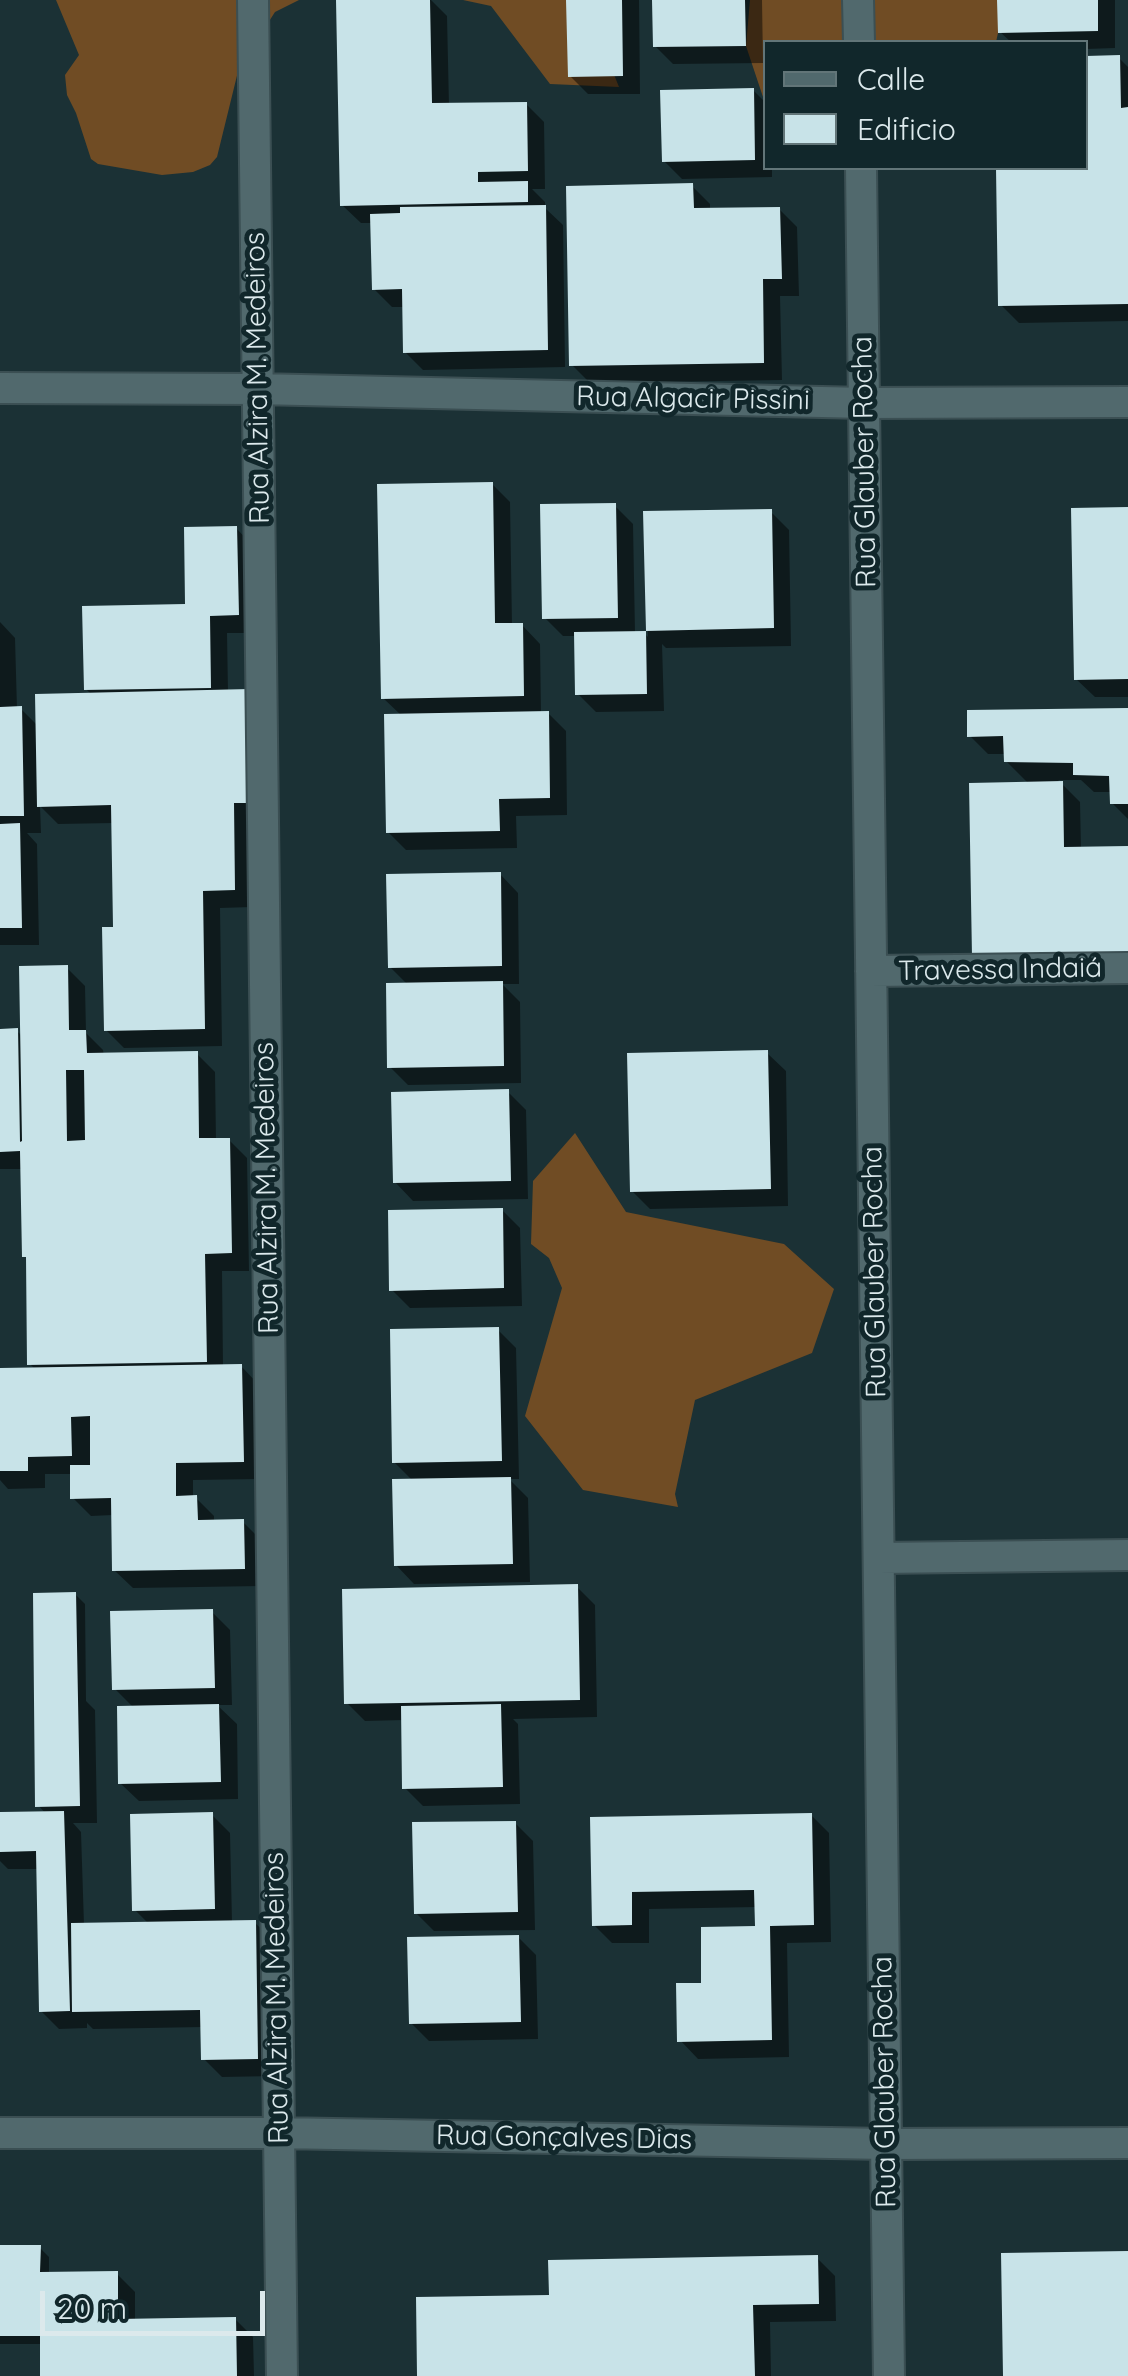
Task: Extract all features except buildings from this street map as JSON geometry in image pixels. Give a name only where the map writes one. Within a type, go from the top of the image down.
[{"type":"street","name":"Rua Alzira M. Medeiros","points":[[253,0],[282,2376]]},
{"type":"street","points":[[858,0],[859,40]]},
{"type":"street","name":"Rua Glauber Rocha","points":[[861,170],[889,2376]]},
{"type":"street","name":"Rua Algacir Pissini","points":[[0,388],[258,389],[864,403],[1128,402]]},
{"type":"street","name":"Travessa Indaiá","points":[[871,971],[1128,968]]},
{"type":"street","points":[[879,1558],[1128,1555]]},
{"type":"street","name":"Rua Gonçalves Dias","points":[[0,2133],[279,2133],[886,2144],[1128,2143]]},
{"type":"shaded area","points":[[56,0],[299,0],[275,12],[266,26],[246,39],[217,157],[210,165],[193,172],[162,175],[98,164],[91,159],[67,95],[65,75],[79,55]]},
{"type":"shaded area","points":[[463,0],[584,0],[619,87],[550,84],[491,6]]},
{"type":"shaded area","points":[[750,0],[999,0],[996,40],[763,40],[763,97],[746,46]]},
{"type":"shaded area","points":[[575,1133],[626,1212],[784,1244],[834,1289],[812,1353],[695,1400],[675,1494],[678,1507],[583,1490],[525,1416],[562,1288],[549,1258],[531,1244],[533,1181]]}]
